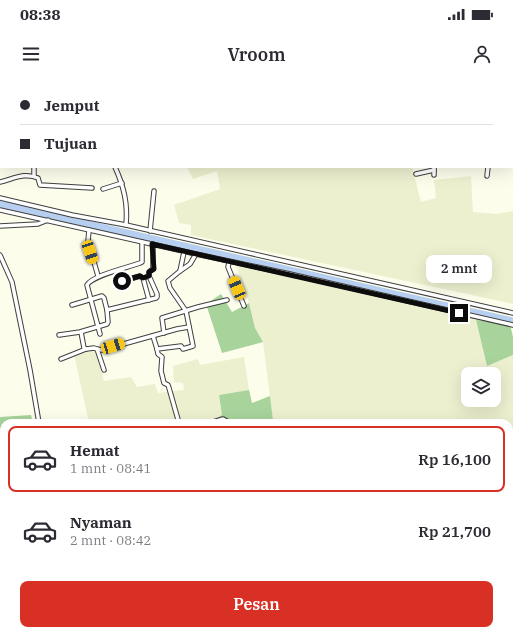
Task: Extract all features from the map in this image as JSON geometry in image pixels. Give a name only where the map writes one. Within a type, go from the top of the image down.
[{"type":"street","points":[[34,168],[34,176]]},
{"type":"street","points":[[116,168],[127,203],[126,225]]},
{"type":"street","points":[[487,176],[488,168]]},
{"type":"street","points":[[416,174],[434,169],[434,175]]},
{"type":"street","points":[[0,182],[25,174],[38,178],[40,185],[92,188]]},
{"type":"street","points":[[103,189],[122,183]]},
{"type":"street","points":[[150,231],[154,191]]},
{"type":"street","points":[[0,198],[72,215],[126,225],[513,313]]},
{"type":"street","points":[[0,210],[513,325]]},
{"type":"street","points":[[0,226],[38,224],[48,220]]},
{"type":"street","points":[[89,230],[88,241],[98,276]]},
{"type":"street","points":[[100,334],[87,285],[98,276],[118,271],[142,262],[142,242]]},
{"type":"street","points":[[107,310],[149,300],[158,296],[149,276],[149,272],[154,269],[152,244]]},
{"type":"street","points":[[180,271],[184,252]]},
{"type":"street","points":[[157,348],[181,346],[183,349],[192,347],[186,311],[170,288],[168,281],[190,264],[196,254]]},
{"type":"street","points":[[0,255],[12,282],[38,419]]},
{"type":"street","points":[[229,262],[228,267],[244,306]]},
{"type":"street","points":[[118,271],[123,281],[140,276],[143,278],[149,276]]},
{"type":"street","points":[[143,278],[149,300]]},
{"type":"street","points":[[59,335],[81,332],[108,324],[107,310],[103,296],[72,305]]},
{"type":"street","points":[[164,333],[162,318],[227,300]]},
{"type":"street","points":[[60,359],[86,349],[94,348],[102,350],[189,327]]},
{"type":"street","points":[[81,332],[84,348],[86,349]]},
{"type":"street","points":[[153,336],[158,354],[162,356],[161,371],[164,383],[168,385],[178,419]]},
{"type":"street","points":[[97,349],[104,370]]},
{"type":"green space","points":[[188,168],[412,168],[421,202],[436,198],[434,180],[471,176],[473,212],[496,214],[513,211],[513,304],[191,235],[191,225],[179,223],[174,205],[220,189],[217,171],[193,179]]},
{"type":"green space","points":[[235,262],[476,320],[487,366],[513,355],[513,419],[273,419],[263,342],[255,328],[249,303]]},
{"type":"green space","points":[[221,294],[232,312],[249,303],[255,328],[263,342],[222,353],[206,304]]},
{"type":"green space","points":[[476,320],[510,324],[513,337],[513,355],[487,366]]},
{"type":"green space","points":[[95,348],[104,381],[131,377],[137,387],[155,384],[158,393],[184,390],[183,383],[174,382],[173,366],[198,359],[200,365],[244,357],[249,390],[219,395],[222,415],[215,419],[88,419],[74,354]]},
{"type":"green space","points":[[249,390],[252,403],[270,396],[273,419],[215,419],[222,415],[219,395]]},
{"type":"green space","points":[[31,415],[32,419],[0,419],[0,417]]},
{"type":"waterway","points":[[0,204],[513,321]]},
{"type":"route","points":[[122,281],[140,276],[143,278],[149,276],[149,272],[154,269],[152,244],[358,289],[459,313]]}]
